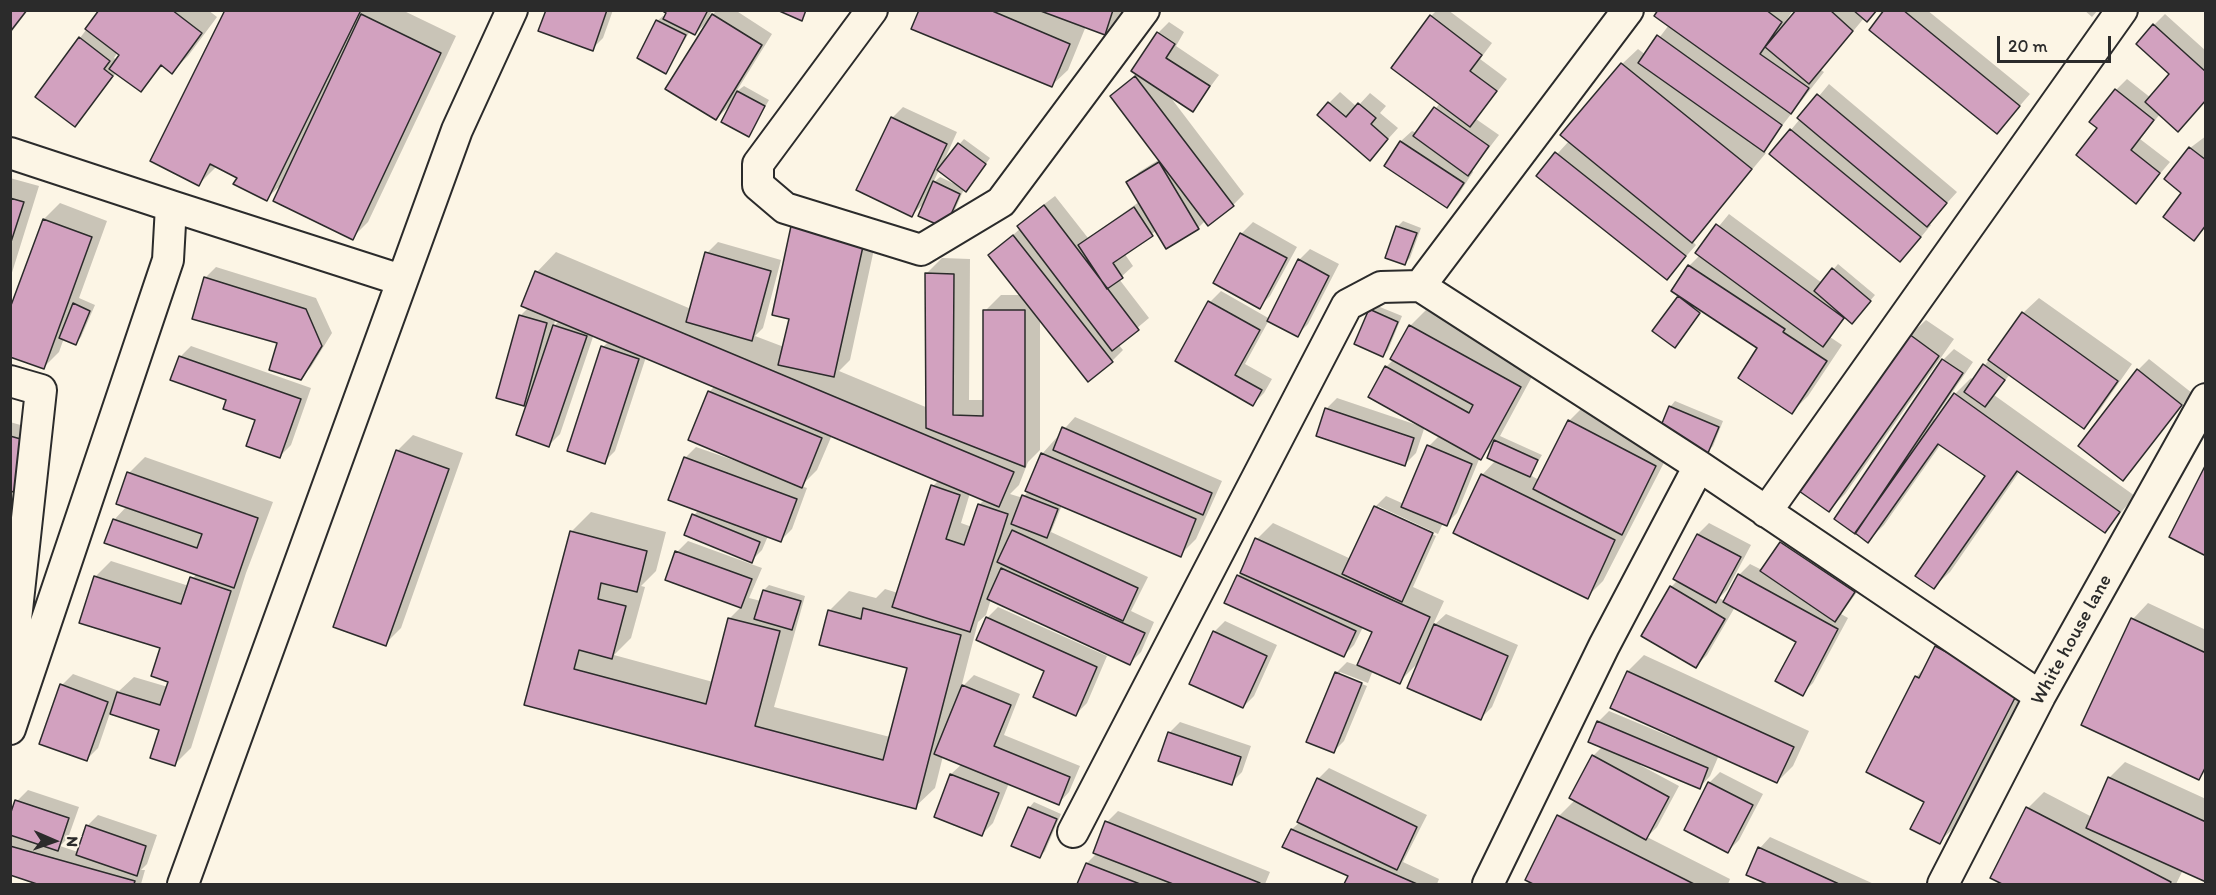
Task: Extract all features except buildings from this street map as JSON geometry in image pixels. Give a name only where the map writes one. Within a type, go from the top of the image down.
[{"type":"street","points":[[183,885],[457,130],[512,10]]},
{"type":"street","points":[[872,10],[758,164],[758,185],[785,208],[921,250],[1001,202],[1144,10]]},
{"type":"street","points":[[1420,286],[1628,10]]},
{"type":"street","points":[[1766,512],[2122,10]]},
{"type":"street","points":[[10,153],[401,280]]},
{"type":"street","points":[[10,729],[168,260],[171,206]]},
{"type":"street","points":[[1073,832],[1347,305],[1381,287],[1420,286],[1699,466],[2040,696]]},
{"type":"street","points":[[10,381],[41,390],[10,674]]},
{"type":"street","name":"White house lane","points":[[1943,885],[2040,696],[2205,399]]},
{"type":"street","points":[[1488,885],[1604,646],[1699,466]]}]
